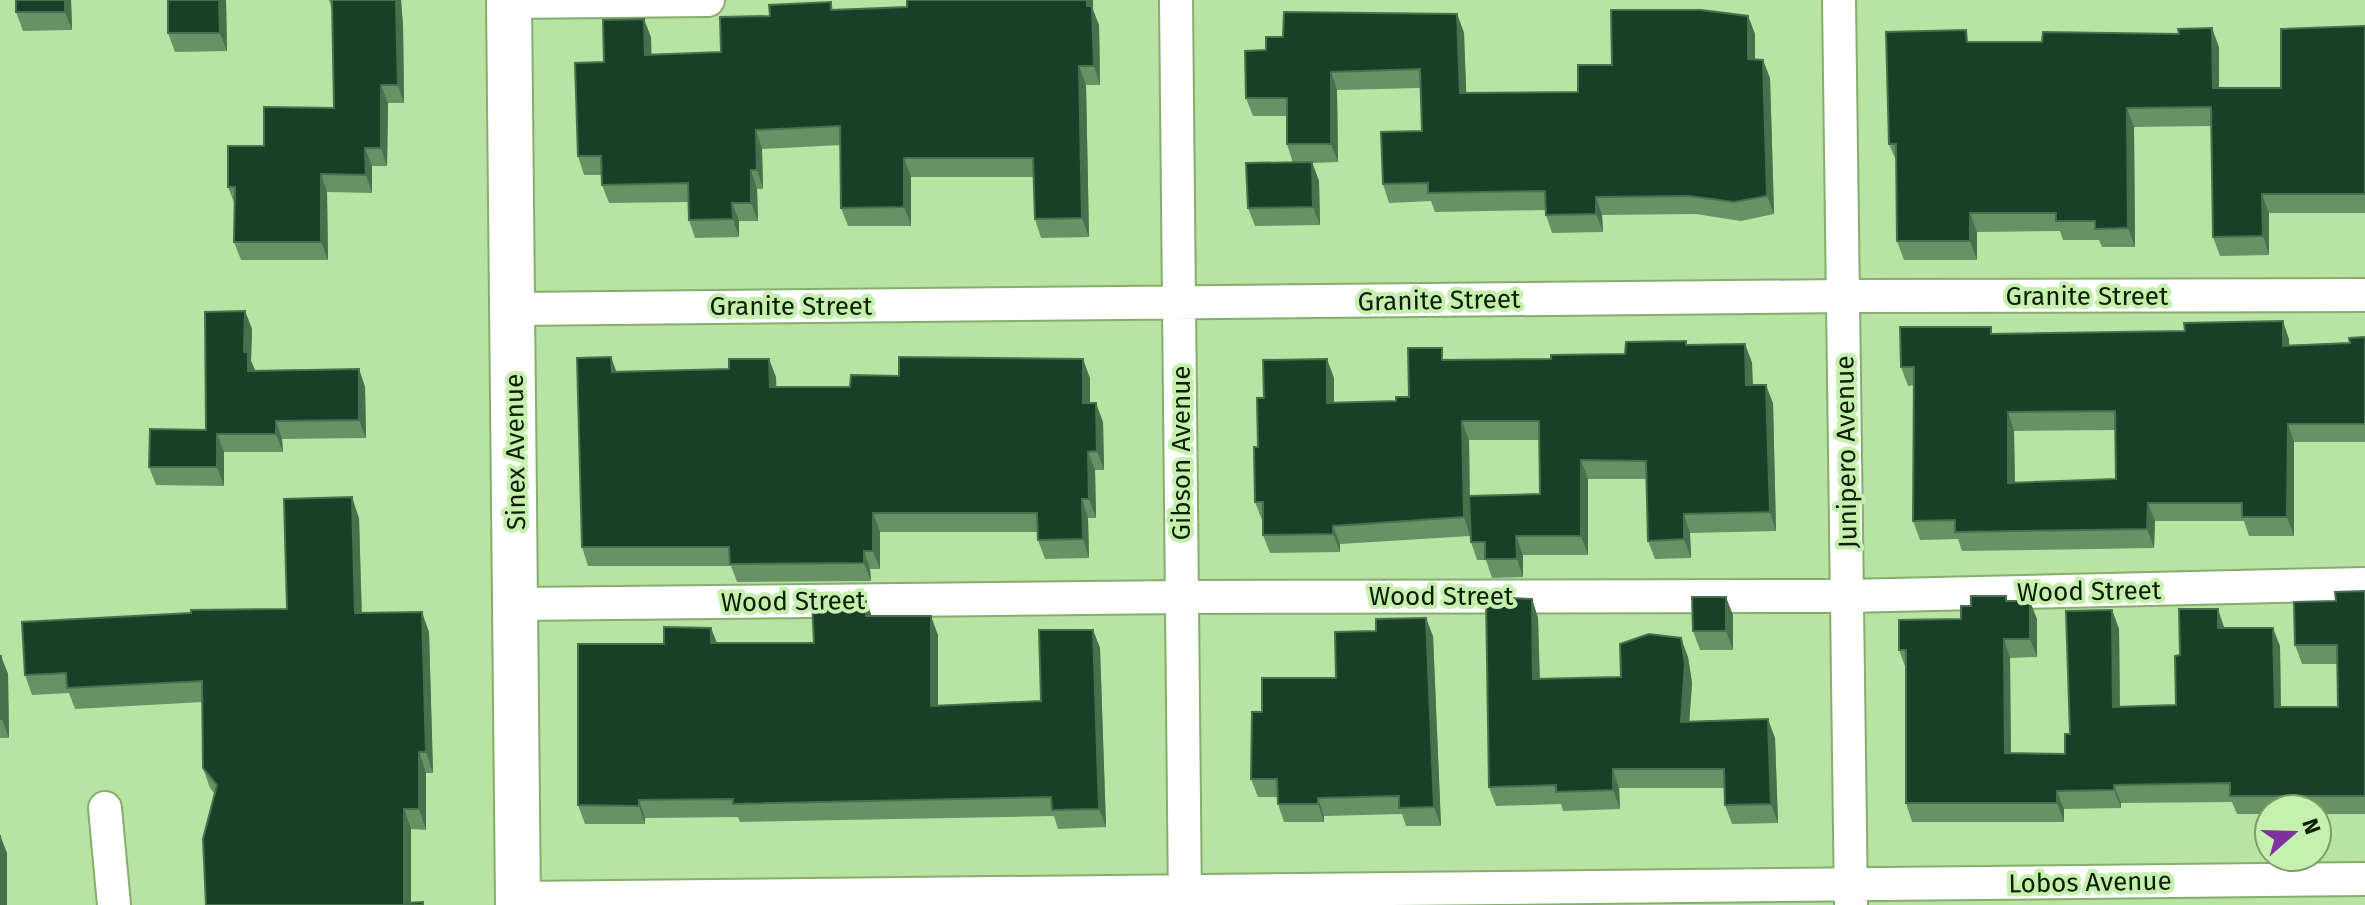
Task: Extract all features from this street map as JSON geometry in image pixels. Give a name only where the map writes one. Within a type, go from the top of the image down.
[{"type":"street","points":[[509,1],[708,0]]},
{"type":"street","name":"Gibson Avenue","points":[[1176,0],[1185,898]]},
{"type":"street","name":"Junipero Avenue","points":[[1839,0],[1851,895]]},
{"type":"street","name":"Sinex Avenue","points":[[509,1],[518,902]]},
{"type":"street","name":"Granite Street","points":[[513,309],[1844,296],[2365,295]]},
{"type":"street","name":"Wood Street","points":[[516,604],[1181,597],[1847,596],[2365,584]]},
{"type":"street","points":[[105,808],[114,905]]},
{"type":"street","name":"Lobos Avenue","points":[[518,902],[1851,895],[2365,879]]},
{"type":"building","points":[[16,0],[65,0],[65,12],[16,12]]},
{"type":"building","points":[[168,0],[219,0],[220,33],[168,33]]},
{"type":"building","points":[[332,0],[396,0],[398,85],[381,85],[381,148],[365,148],[366,175],[321,174],[321,242],[234,242],[235,187],[228,187],[228,146],[264,146],[264,107],[334,108]]},
{"type":"building","points":[[907,0],[1087,0],[1087,6],[1092,6],[1094,66],[1079,66],[1082,218],[1035,219],[1033,158],[904,158],[904,207],[841,208],[840,126],[756,130],[757,170],[751,170],[751,203],[732,203],[733,219],[689,220],[688,183],[602,185],[601,156],[578,156],[575,63],[604,62],[603,20],[644,19],[645,55],[721,52],[720,17],[770,16],[769,5],[831,2],[831,10],[907,7]]},
{"type":"building","points":[[1611,10],[1701,10],[1748,16],[1748,59],[1763,60],[1767,196],[1734,202],[1689,196],[1596,197],[1596,214],[1546,215],[1545,191],[1428,193],[1428,183],[1383,184],[1381,132],[1422,131],[1420,69],[1331,72],[1331,144],[1287,144],[1287,98],[1246,98],[1245,51],[1266,50],[1266,37],[1283,37],[1284,12],[1457,14],[1460,93],[1578,92],[1578,65],[1612,65]]},
{"type":"building","points":[[2365,26],[2365,194],[2262,194],[2263,236],[2213,237],[2211,107],[2127,108],[2128,228],[2095,229],[2095,221],[2056,221],[2056,213],[1970,213],[1970,241],[1897,241],[1896,144],[1889,144],[1886,32],[1966,30],[1967,42],[2042,42],[2043,32],[2179,34],[2178,29],[2212,28],[2213,88],[2281,88],[2281,29]]},
{"type":"building","points":[[1312,162],[1313,207],[1248,208],[1246,163]]},
{"type":"building","points":[[245,311],[244,352],[248,352],[248,371],[359,369],[359,420],[276,421],[276,434],[217,434],[217,467],[149,467],[150,429],[206,430],[205,312]]},
{"type":"building","points":[[2283,321],[2283,346],[2350,343],[2349,338],[2365,337],[2365,424],[2288,424],[2287,517],[2242,517],[2242,503],[2148,503],[2147,529],[1955,532],[1955,520],[1913,521],[1914,367],[1901,367],[1900,327],[1991,327],[1991,334],[2185,331],[2184,323]],"holes":[[[2115,411],[2116,479],[2008,483],[2008,412]]]},
{"type":"building","points":[[1686,341],[1686,345],[1745,344],[1746,385],[1766,385],[1770,512],[1684,514],[1684,539],[1648,541],[1646,461],[1581,460],[1581,536],[1516,536],[1517,559],[1485,559],[1485,542],[1471,542],[1469,496],[1540,494],[1539,421],[1462,421],[1464,517],[1333,526],[1333,534],[1263,535],[1263,502],[1255,502],[1254,447],[1258,447],[1257,398],[1264,398],[1263,360],[1327,359],[1327,403],[1396,401],[1396,397],[1409,397],[1408,348],[1442,348],[1442,360],[1551,359],[1551,355],[1625,354],[1626,342]]},
{"type":"building","points":[[611,357],[612,372],[729,369],[729,359],[769,359],[770,387],[850,387],[851,375],[899,376],[899,357],[1083,359],[1083,403],[1096,403],[1097,451],[1088,452],[1089,499],[1082,499],[1083,539],[1038,540],[1037,513],[873,513],[873,551],[864,551],[864,563],[730,564],[729,547],[582,547],[577,358]]},
{"type":"building","points":[[352,497],[355,613],[422,612],[426,752],[419,752],[419,809],[404,809],[404,903],[423,902],[423,905],[206,905],[203,839],[217,785],[203,768],[202,681],[67,688],[66,673],[25,675],[22,622],[191,613],[191,610],[287,609],[284,499]]},
{"type":"building","points":[[2365,591],[2365,796],[2253,793],[2253,796],[2230,796],[2230,783],[2114,785],[2114,790],[2057,791],[2057,803],[1906,803],[1906,650],[1899,650],[1899,620],[1961,619],[1961,606],[1971,606],[1971,596],[2006,596],[2006,601],[2030,601],[2030,639],[2004,639],[2005,753],[2065,754],[2065,734],[2070,734],[2066,611],[2112,610],[2113,707],[2176,705],[2175,656],[2180,655],[2179,609],[2218,609],[2218,628],[2273,628],[2275,707],[2338,707],[2337,645],[2295,645],[2294,602],[2336,601],[2335,592]]},
{"type":"building","points":[[1486,597],[1532,599],[1533,679],[1621,677],[1620,644],[1649,634],[1681,638],[1685,664],[1681,722],[1768,719],[1771,804],[1725,805],[1724,769],[1613,769],[1613,790],[1556,792],[1556,785],[1489,787]]},
{"type":"building","points":[[1692,597],[1726,597],[1726,631],[1693,631]]},
{"type":"building","points":[[812,601],[866,601],[866,616],[931,616],[931,706],[1041,701],[1039,630],[1093,630],[1099,809],[1052,810],[1051,797],[733,804],[733,799],[639,800],[639,806],[578,805],[578,644],[664,644],[664,627],[711,628],[711,643],[814,643]]},
{"type":"building","points":[[1426,618],[1434,807],[1399,808],[1399,796],[1318,798],[1318,804],[1278,804],[1277,779],[1251,779],[1252,712],[1262,712],[1262,678],[1336,678],[1335,632],[1376,631],[1376,619]]},
{"type":"building","points":[[1,656],[2,719],[0,719]]}]
